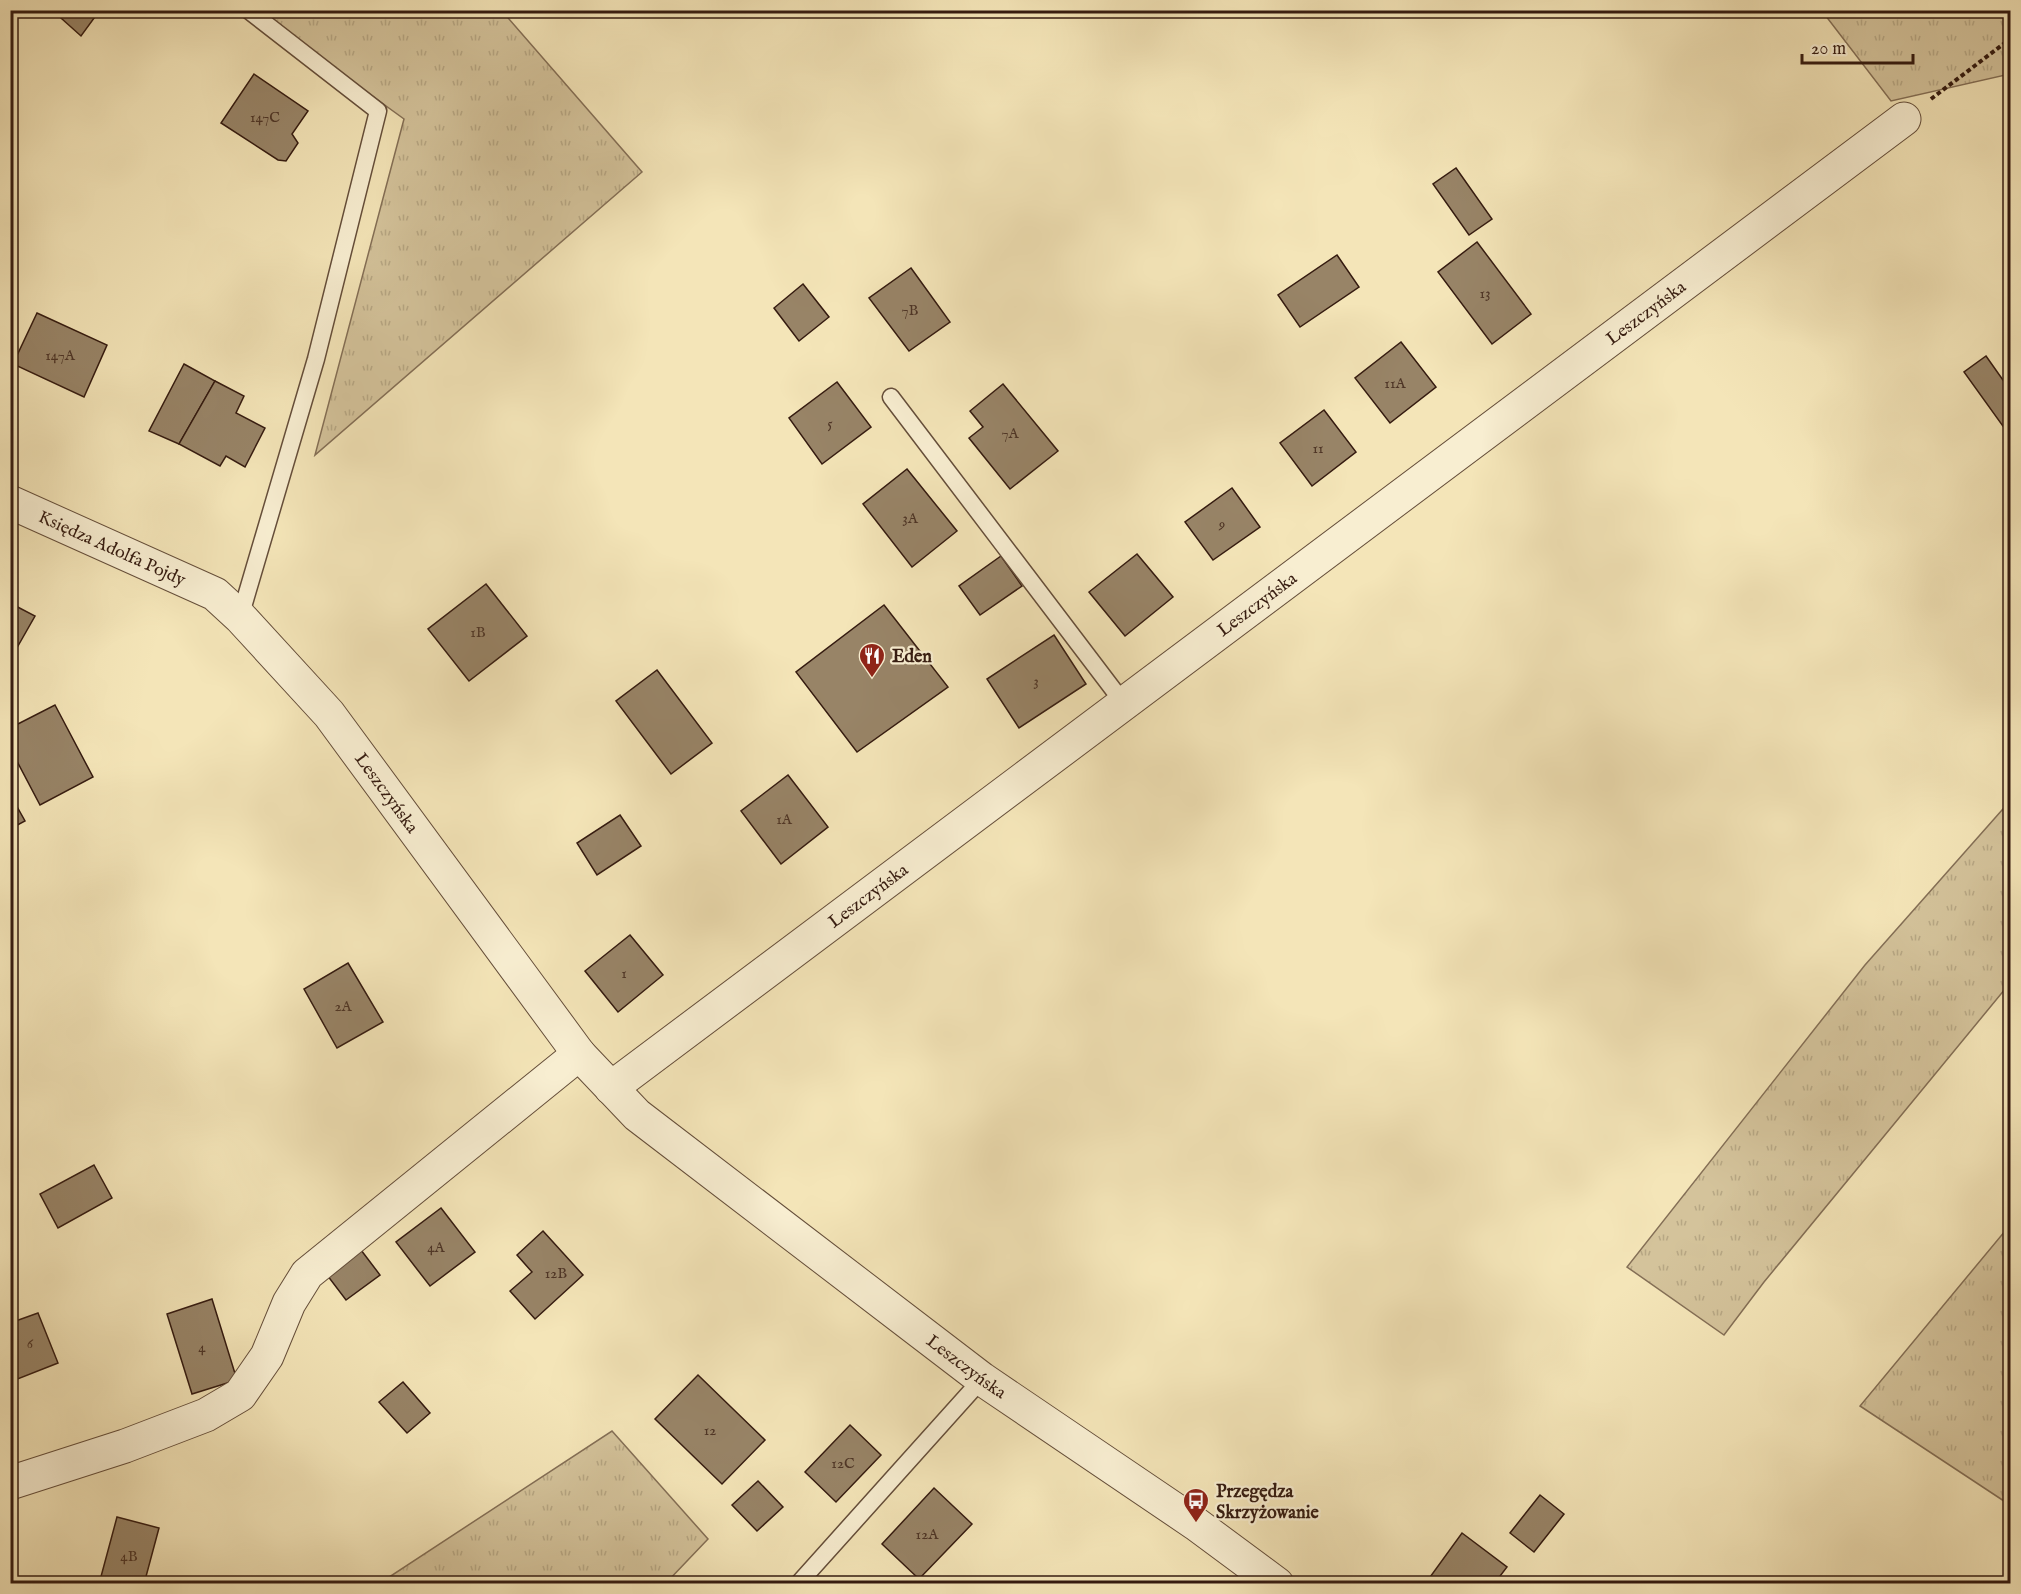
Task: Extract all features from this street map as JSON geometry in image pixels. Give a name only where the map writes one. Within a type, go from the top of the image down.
[{"type":"street","name":"Leszczyńska","points":[[611,1088],[1904,119]]},
{"type":"street","name":"Księdza Adolfa Pojdy","points":[[10,502],[214,594]]},
{"type":"street","name":"Leszczyńska","points":[[214,594],[240,617],[329,714],[579,1054],[637,1115],[982,1379],[1196,1524],[1277,1584]]},
{"type":"street","points":[[10,1483],[124,1446],[206,1415],[240,1395],[255,1377],[267,1356],[289,1303],[307,1274],[579,1054]]},
{"type":"lane","points":[[240,617],[316,359],[378,111],[248,10]]},
{"type":"lane","points":[[891,397],[1125,705]]},
{"type":"lane","points":[[798,1584],[982,1379]]},
{"type":"path","points":[[1904,119],[2010,39]]},
{"type":"green space","points":[[255,11],[502,11],[642,172],[315,455],[404,119]]},
{"type":"green space","points":[[1822,11],[2010,11],[2010,74],[1891,101]]},
{"type":"green space","points":[[2010,801],[2010,983],[1764,1282],[1724,1335],[1627,1267],[1865,965]]},
{"type":"green space","points":[[2010,1225],[2010,1505],[1860,1406]]},
{"type":"green space","points":[[612,1431],[708,1539],[666,1583],[380,1583]]},
{"type":"building","points":[[52,10],[100,10],[81,36]]},
{"type":"building","points":[[254,74],[308,111],[292,134],[298,143],[286,161],[278,160],[221,123]]},
{"type":"building","points":[[1456,168],[1492,219],[1469,235],[1433,184]]},
{"type":"building","points":[[1477,242],[1531,314],[1492,344],[1438,272]]},
{"type":"building","points":[[1337,255],[1359,287],[1300,327],[1278,295]]},
{"type":"building","points":[[911,268],[950,322],[909,351],[869,298]]},
{"type":"building","points":[[803,284],[829,317],[799,341],[774,308]]},
{"type":"building","points":[[37,313],[107,345],[84,397],[13,364]]},
{"type":"building","points":[[1401,342],[1436,387],[1390,423],[1355,378]]},
{"type":"building","points":[[1986,356],[2010,390],[2010,436],[1964,372]]},
{"type":"building","points":[[184,364],[215,381],[179,444],[149,431]]},
{"type":"building","points":[[215,381],[244,396],[236,413],[265,428],[245,467],[226,456],[220,466],[179,444]]},
{"type":"building","points":[[837,382],[871,427],[822,464],[789,418]]},
{"type":"building","points":[[1003,384],[1058,451],[1010,489],[969,438],[983,427],[970,411]]},
{"type":"building","points":[[1324,410],[1356,452],[1312,486],[1280,443]]},
{"type":"building","points":[[907,469],[957,531],[912,567],[863,504]]},
{"type":"building","points":[[1232,488],[1260,527],[1213,560],[1185,522]]},
{"type":"building","points":[[1137,554],[1173,597],[1125,636],[1089,592]]},
{"type":"building","points":[[1001,556],[1022,586],[980,615],[959,586]]},
{"type":"building","points":[[486,584],[527,636],[469,681],[428,629]]},
{"type":"building","points":[[10,603],[35,616],[10,660]]},
{"type":"building","name":"Eden","points":[[884,605],[948,687],[857,752],[796,672]]},
{"type":"building","points":[[1054,635],[1086,684],[1019,728],[987,679]]},
{"type":"building","points":[[657,670],[712,743],[671,774],[616,701]]},
{"type":"building","points":[[55,705],[93,777],[40,805],[10,748],[10,728]]},
{"type":"building","points":[[788,775],[828,827],[781,864],[741,811]]},
{"type":"building","points":[[15,803],[25,821],[10,829],[10,806]]},
{"type":"building","points":[[620,815],[641,846],[597,875],[577,843]]},
{"type":"building","points":[[630,935],[663,975],[618,1012],[585,971]]},
{"type":"building","points":[[348,963],[383,1022],[337,1048],[304,989]]},
{"type":"building","points":[[94,1165],[112,1198],[58,1228],[40,1194]]},
{"type":"building","points":[[441,1208],[475,1252],[430,1286],[396,1242]]},
{"type":"building","points":[[543,1231],[583,1275],[535,1319],[510,1291],[532,1272],[517,1255]]},
{"type":"building","points":[[361,1250],[380,1275],[346,1300],[327,1275]]},
{"type":"building","points":[[212,1299],[237,1380],[192,1394],[167,1314]]},
{"type":"building","points":[[38,1313],[58,1363],[10,1382],[10,1323]]},
{"type":"building","points":[[698,1375],[765,1440],[722,1484],[655,1419]]},
{"type":"building","points":[[403,1382],[430,1413],[407,1433],[379,1402]]},
{"type":"building","points":[[850,1425],[881,1455],[836,1502],[805,1472]]},
{"type":"building","points":[[758,1481],[783,1507],[757,1531],[732,1505]]},
{"type":"building","points":[[934,1488],[972,1524],[919,1579],[882,1544]]},
{"type":"building","points":[[1540,1495],[1564,1514],[1534,1552],[1510,1533]]},
{"type":"building","points":[[117,1517],[159,1528],[144,1584],[99,1584]]},
{"type":"building","points":[[1462,1533],[1507,1567],[1494,1584],[1425,1584]]},
{"type":"place","name":"Eden","points":[[872,679]]},
{"type":"place","name":"Przegędza Skrzyżowanie","points":[[1196,1524]]}]
